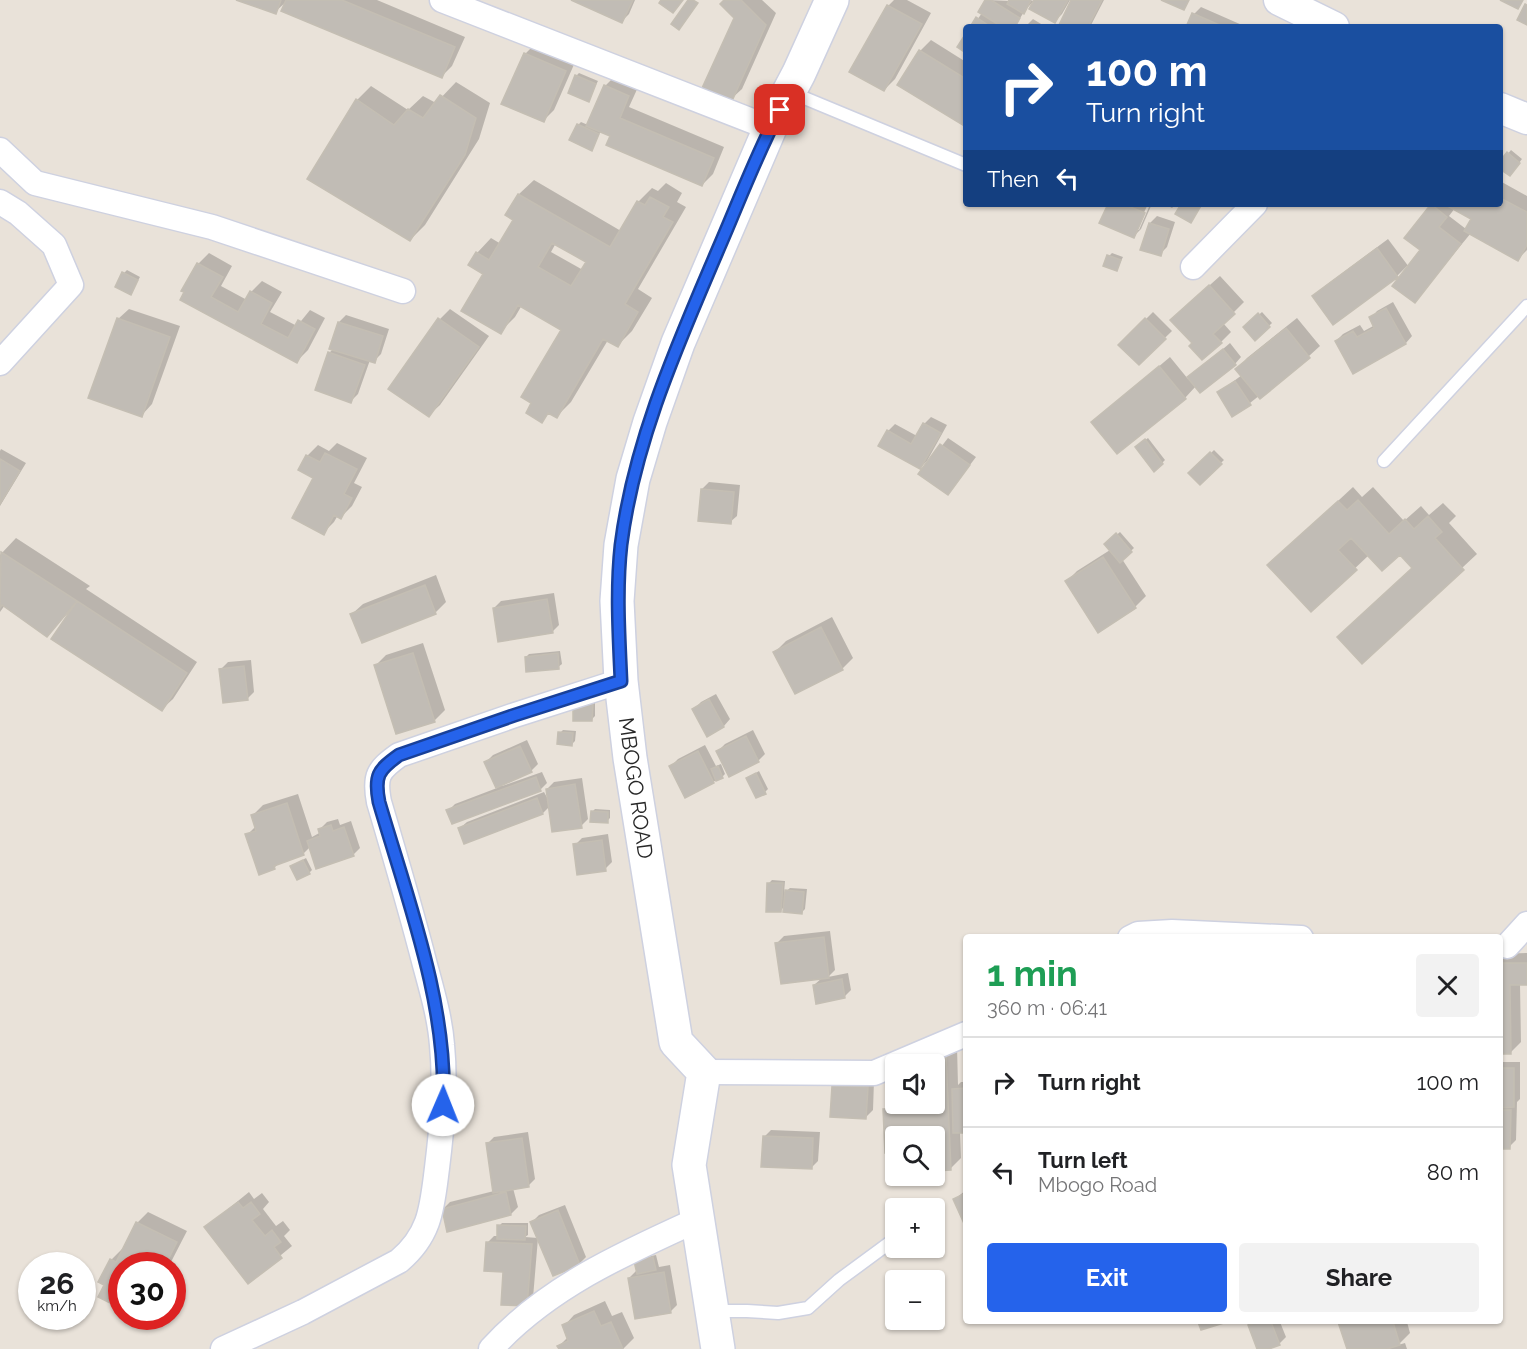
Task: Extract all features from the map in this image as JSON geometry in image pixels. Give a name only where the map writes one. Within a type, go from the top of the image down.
[{"type":"main road","name":"MBOGO ROAD","points":[[704,1072],[676,1042],[630,758],[621,681],[617,601],[621,545],[633,479],[678,343],[770,128],[832,0]]},
{"type":"main road","points":[[704,1072],[689,1165],[718,1349]]},
{"type":"street","points":[[442,0],[480,6],[770,128]]},
{"type":"street","points":[[1279,0],[1328,24]]},
{"type":"street","points":[[1503,109],[1527,119]]},
{"type":"street","points":[[0,150],[35,183],[212,227],[403,291]]},
{"type":"street","points":[[0,202],[18,213],[54,245],[71,285],[0,363]]},
{"type":"street","points":[[1193,267],[1252,207]]},
{"type":"street","points":[[223,1349],[303,1312],[399,1262],[412,1250],[424,1232],[431,1212],[441,1139],[444,1088],[442,1044],[418,935],[379,802],[377,776],[386,764],[399,755],[621,681]]},
{"type":"street","points":[[1511,949],[1527,924]]},
{"type":"street","points":[[1138,934],[1172,932],[1215,934]]},
{"type":"street","points":[[704,1072],[874,1073],[963,1035]]},
{"type":"street","points":[[491,1349],[511,1327],[592,1272],[626,1252],[697,1220]]},
{"type":"lane","points":[[789,92],[963,164]]},
{"type":"lane","points":[[1384,461],[1527,306]]},
{"type":"lane","points":[[712,1311],[778,1313],[808,1308],[839,1280],[885,1246]]},
{"type":"building","points":[[236,0],[281,0],[276,14]]},
{"type":"building","points":[[286,0],[342,0],[455,47],[442,78],[281,11]]},
{"type":"building","points":[[571,0],[633,0],[622,23]]},
{"type":"building","points":[[661,0],[683,0],[673,13],[659,3]]},
{"type":"building","points":[[688,0],[698,3],[679,30],[671,24]]},
{"type":"building","points":[[724,0],[741,0],[766,25],[732,101],[702,88],[734,18],[720,4]]},
{"type":"building","points":[[985,0],[991,0],[1020,18],[1017,24],[997,24],[978,12]]},
{"type":"building","points":[[1009,0],[1031,0],[1024,14],[1007,4]]},
{"type":"building","points":[[1034,0],[1068,0],[1055,23],[1029,9]]},
{"type":"building","points":[[1071,0],[1102,0],[1090,24],[1059,24]]},
{"type":"building","points":[[1161,0],[1189,0],[1184,10]]},
{"type":"building","points":[[1500,0],[1523,0],[1518,9]]},
{"type":"building","points":[[1525,4],[1527,5],[1527,25],[1517,20]]},
{"type":"building","points":[[887,5],[922,24],[884,91],[849,72]]},
{"type":"building","points":[[1192,13],[1217,24],[1187,24]]},
{"type":"building","points":[[976,17],[986,24],[972,24]]},
{"type":"building","points":[[963,38],[963,51],[957,47]]},
{"type":"building","points":[[919,50],[963,77],[963,125],[897,85]]},
{"type":"building","points":[[524,53],[566,71],[544,122],[501,104]]},
{"type":"building","points":[[575,75],[596,84],[589,102],[568,93]]},
{"type":"building","points":[[604,85],[629,96],[620,118],[714,158],[702,186],[606,145],[610,136],[586,126]]},
{"type":"building","points":[[440,95],[476,118],[465,155],[410,241],[307,179],[356,99],[394,125],[408,109],[423,118]]},
{"type":"building","points":[[577,124],[599,134],[592,151],[569,140]]},
{"type":"building","points":[[1507,152],[1520,163],[1510,176],[1503,171],[1503,157]]},
{"type":"building","points":[[518,194],[610,247],[637,201],[645,205],[650,197],[669,207],[663,217],[673,222],[625,304],[638,312],[618,347],[603,339],[557,418],[548,413],[542,423],[526,413],[531,403],[521,397],[561,330],[518,305],[501,334],[461,311],[483,274],[468,265],[476,252],[489,260],[513,220],[505,215]],"holes":[[[552,243],[586,262],[571,286],[538,267]]]},
{"type":"building","points":[[1503,200],[1527,212],[1527,245],[1518,261],[1464,231],[1471,219],[1449,207],[1503,207]]},
{"type":"building","points":[[1107,207],[1130,207],[1145,213],[1134,238],[1099,223]]},
{"type":"building","points":[[1179,207],[1200,207],[1191,223],[1175,214]]},
{"type":"building","points":[[1429,207],[1435,207],[1447,217],[1439,227],[1461,244],[1415,303],[1392,286],[1420,250],[1404,238]]},
{"type":"building","points":[[1149,223],[1169,229],[1161,256],[1140,250]]},
{"type":"building","points":[[1377,248],[1398,277],[1333,325],[1312,296]]},
{"type":"building","points":[[1107,255],[1121,260],[1117,271],[1103,266]]},
{"type":"building","points":[[197,263],[223,277],[211,297],[238,312],[250,291],[272,303],[261,324],[288,338],[298,320],[315,329],[297,363],[180,300],[184,292],[181,291]]},
{"type":"building","points":[[122,272],[138,280],[131,295],[115,287]]},
{"type":"building","points":[[1209,285],[1235,314],[1213,334],[1222,343],[1202,360],[1189,346],[1192,343],[1170,320]]},
{"type":"building","points":[[1386,308],[1406,344],[1353,374],[1335,341],[1353,331],[1357,337],[1374,328],[1369,317]]},
{"type":"building","points":[[1258,313],[1270,327],[1255,341],[1243,327]]},
{"type":"building","points":[[117,318],[170,337],[142,417],[88,398]]},
{"type":"building","points":[[438,318],[479,347],[429,417],[388,389]]},
{"type":"building","points":[[1145,318],[1166,339],[1139,365],[1118,345]]},
{"type":"building","points":[[338,322],[383,336],[375,363],[329,349]]},
{"type":"building","points":[[1286,328],[1310,358],[1260,399],[1235,369]]},
{"type":"building","points":[[1223,349],[1236,365],[1200,393],[1187,377]]},
{"type":"building","points":[[328,352],[365,365],[351,403],[315,390]]},
{"type":"building","points":[[1159,366],[1186,399],[1117,454],[1091,422]]},
{"type":"building","points":[[1235,381],[1251,405],[1232,417],[1217,392]]},
{"type":"building","points":[[923,423],[941,433],[920,469],[878,446],[887,430],[911,444]]},
{"type":"building","points":[[1145,439],[1163,464],[1154,472],[1135,447]]},
{"type":"building","points":[[940,444],[970,465],[948,495],[918,474]]},
{"type":"building","points":[[1210,452],[1222,464],[1200,485],[1188,473]]},
{"type":"building","points":[[325,453],[357,469],[344,494],[352,498],[341,519],[334,515],[324,535],[292,518],[313,478],[298,470],[306,455],[320,462]]},
{"type":"building","points":[[0,459],[20,471],[0,504]]},
{"type":"building","points":[[701,489],[734,492],[731,524],[698,521]]},
{"type":"building","points":[[1358,500],[1389,534],[1405,519],[1414,529],[1428,516],[1442,532],[1435,538],[1464,570],[1362,664],[1337,637],[1412,568],[1400,555],[1382,571],[1351,538],[1338,550],[1357,570],[1311,612],[1267,565],[1338,501],[1347,510]]},
{"type":"building","points":[[1116,533],[1132,552],[1120,563],[1104,544]]},
{"type":"building","points":[[1,552],[77,601],[47,637],[2,605],[0,608]]},
{"type":"building","points":[[1103,557],[1136,608],[1098,633],[1065,581]]},
{"type":"building","points":[[425,585],[436,614],[362,643],[350,614]]},
{"type":"building","points":[[547,599],[553,633],[498,642],[493,608]]},
{"type":"building","points":[[77,601],[187,673],[162,711],[51,639]]},
{"type":"building","points":[[821,627],[843,670],[795,694],[773,652]]},
{"type":"building","points":[[413,653],[435,722],[396,734],[374,665]]},
{"type":"building","points":[[558,653],[559,669],[526,672],[525,657]]},
{"type":"building","points":[[244,666],[248,700],[223,703],[219,669]]},
{"type":"building","points":[[709,699],[724,727],[707,737],[692,709]]},
{"type":"building","points":[[573,703],[593,703],[592,721],[573,721]]},
{"type":"building","points":[[558,732],[573,733],[572,746],[557,744]]},
{"type":"building","points":[[746,736],[759,762],[729,777],[716,751]]},
{"type":"building","points":[[520,746],[532,772],[496,788],[484,762]]},
{"type":"building","points":[[698,751],[714,783],[685,798],[669,766]]},
{"type":"building","points":[[718,766],[723,778],[716,781],[711,769]]},
{"type":"building","points":[[756,773],[766,794],[756,798],[746,778]]},
{"type":"building","points":[[536,777],[541,791],[452,824],[446,810]]},
{"type":"building","points":[[575,784],[582,828],[552,832],[546,789]]},
{"type":"building","points":[[537,798],[543,814],[464,844],[458,828]]},
{"type":"building","points":[[287,803],[304,855],[274,866],[275,869],[259,875],[245,834],[256,831],[251,815]]},
{"type":"building","points":[[591,811],[608,812],[608,823],[590,822]]},
{"type":"building","points":[[331,825],[333,831],[344,827],[354,856],[316,869],[307,841],[320,836],[318,829]]},
{"type":"building","points":[[602,840],[606,871],[577,875],[573,844]]},
{"type":"building","points":[[303,860],[310,874],[297,880],[290,866]]},
{"type":"building","points":[[767,883],[783,883],[781,912],[766,912]]},
{"type":"building","points":[[785,890],[804,892],[802,914],[783,912]]},
{"type":"building","points":[[824,937],[829,978],[781,984],[775,943]]},
{"type":"building","points":[[1503,963],[1527,963],[1527,985],[1510,985],[1511,1054],[1503,1054]]},
{"type":"building","points":[[842,979],[845,998],[816,1004],[813,985]]},
{"type":"building","points":[[945,1056],[951,1170],[945,1170],[945,1126],[885,1126],[885,1153],[883,1109],[885,1109],[885,1114],[945,1114]]},
{"type":"building","points":[[1503,1068],[1514,1068],[1514,1107],[1503,1108]]},
{"type":"building","points":[[832,1086],[868,1087],[866,1119],[830,1117]]},
{"type":"building","points":[[963,1088],[963,1133],[953,1133],[952,1089]]},
{"type":"building","points":[[1503,1110],[1511,1110],[1510,1149],[1503,1149]]},
{"type":"building","points":[[763,1136],[813,1138],[812,1169],[761,1167]]},
{"type":"building","points":[[522,1138],[529,1187],[493,1193],[486,1143]]},
{"type":"building","points":[[506,1192],[511,1215],[447,1232],[442,1209]]},
{"type":"building","points":[[963,1194],[963,1221],[953,1199]]},
{"type":"building","points":[[238,1202],[243,1208],[251,1202],[260,1214],[252,1220],[265,1236],[272,1230],[281,1242],[274,1247],[282,1258],[248,1284],[204,1227]]},
{"type":"building","points":[[558,1210],[580,1265],[553,1276],[530,1222]]},
{"type":"building","points":[[136,1222],[177,1242],[172,1252],[121,1252]]},
{"type":"building","points":[[497,1225],[526,1226],[525,1240],[497,1239]]},
{"type":"building","points":[[486,1242],[532,1244],[527,1306],[501,1305],[503,1272],[484,1271]]},
{"type":"building","points":[[653,1257],[656,1270],[637,1274],[634,1261]]},
{"type":"building","points":[[108,1263],[108,1302],[98,1297],[104,1285],[98,1282]]},
{"type":"building","points":[[664,1272],[671,1313],[635,1319],[628,1278]]},
{"type":"building","points":[[594,1311],[601,1326],[611,1322],[623,1349],[559,1349],[557,1346],[568,1341],[562,1325]]},
{"type":"building","points":[[1199,1324],[1220,1324],[1201,1330]]},
{"type":"building","points":[[1272,1324],[1280,1345],[1269,1349],[1257,1349],[1248,1325]]},
{"type":"building","points":[[1339,1324],[1394,1324],[1400,1345],[1387,1349],[1347,1349]]},
{"type":"route","points":[[443,1105],[442,1044],[433,998],[418,935],[379,802],[377,776],[386,764],[399,755],[621,681],[617,601],[621,545],[633,479],[678,343],[770,128],[780,110]]}]
